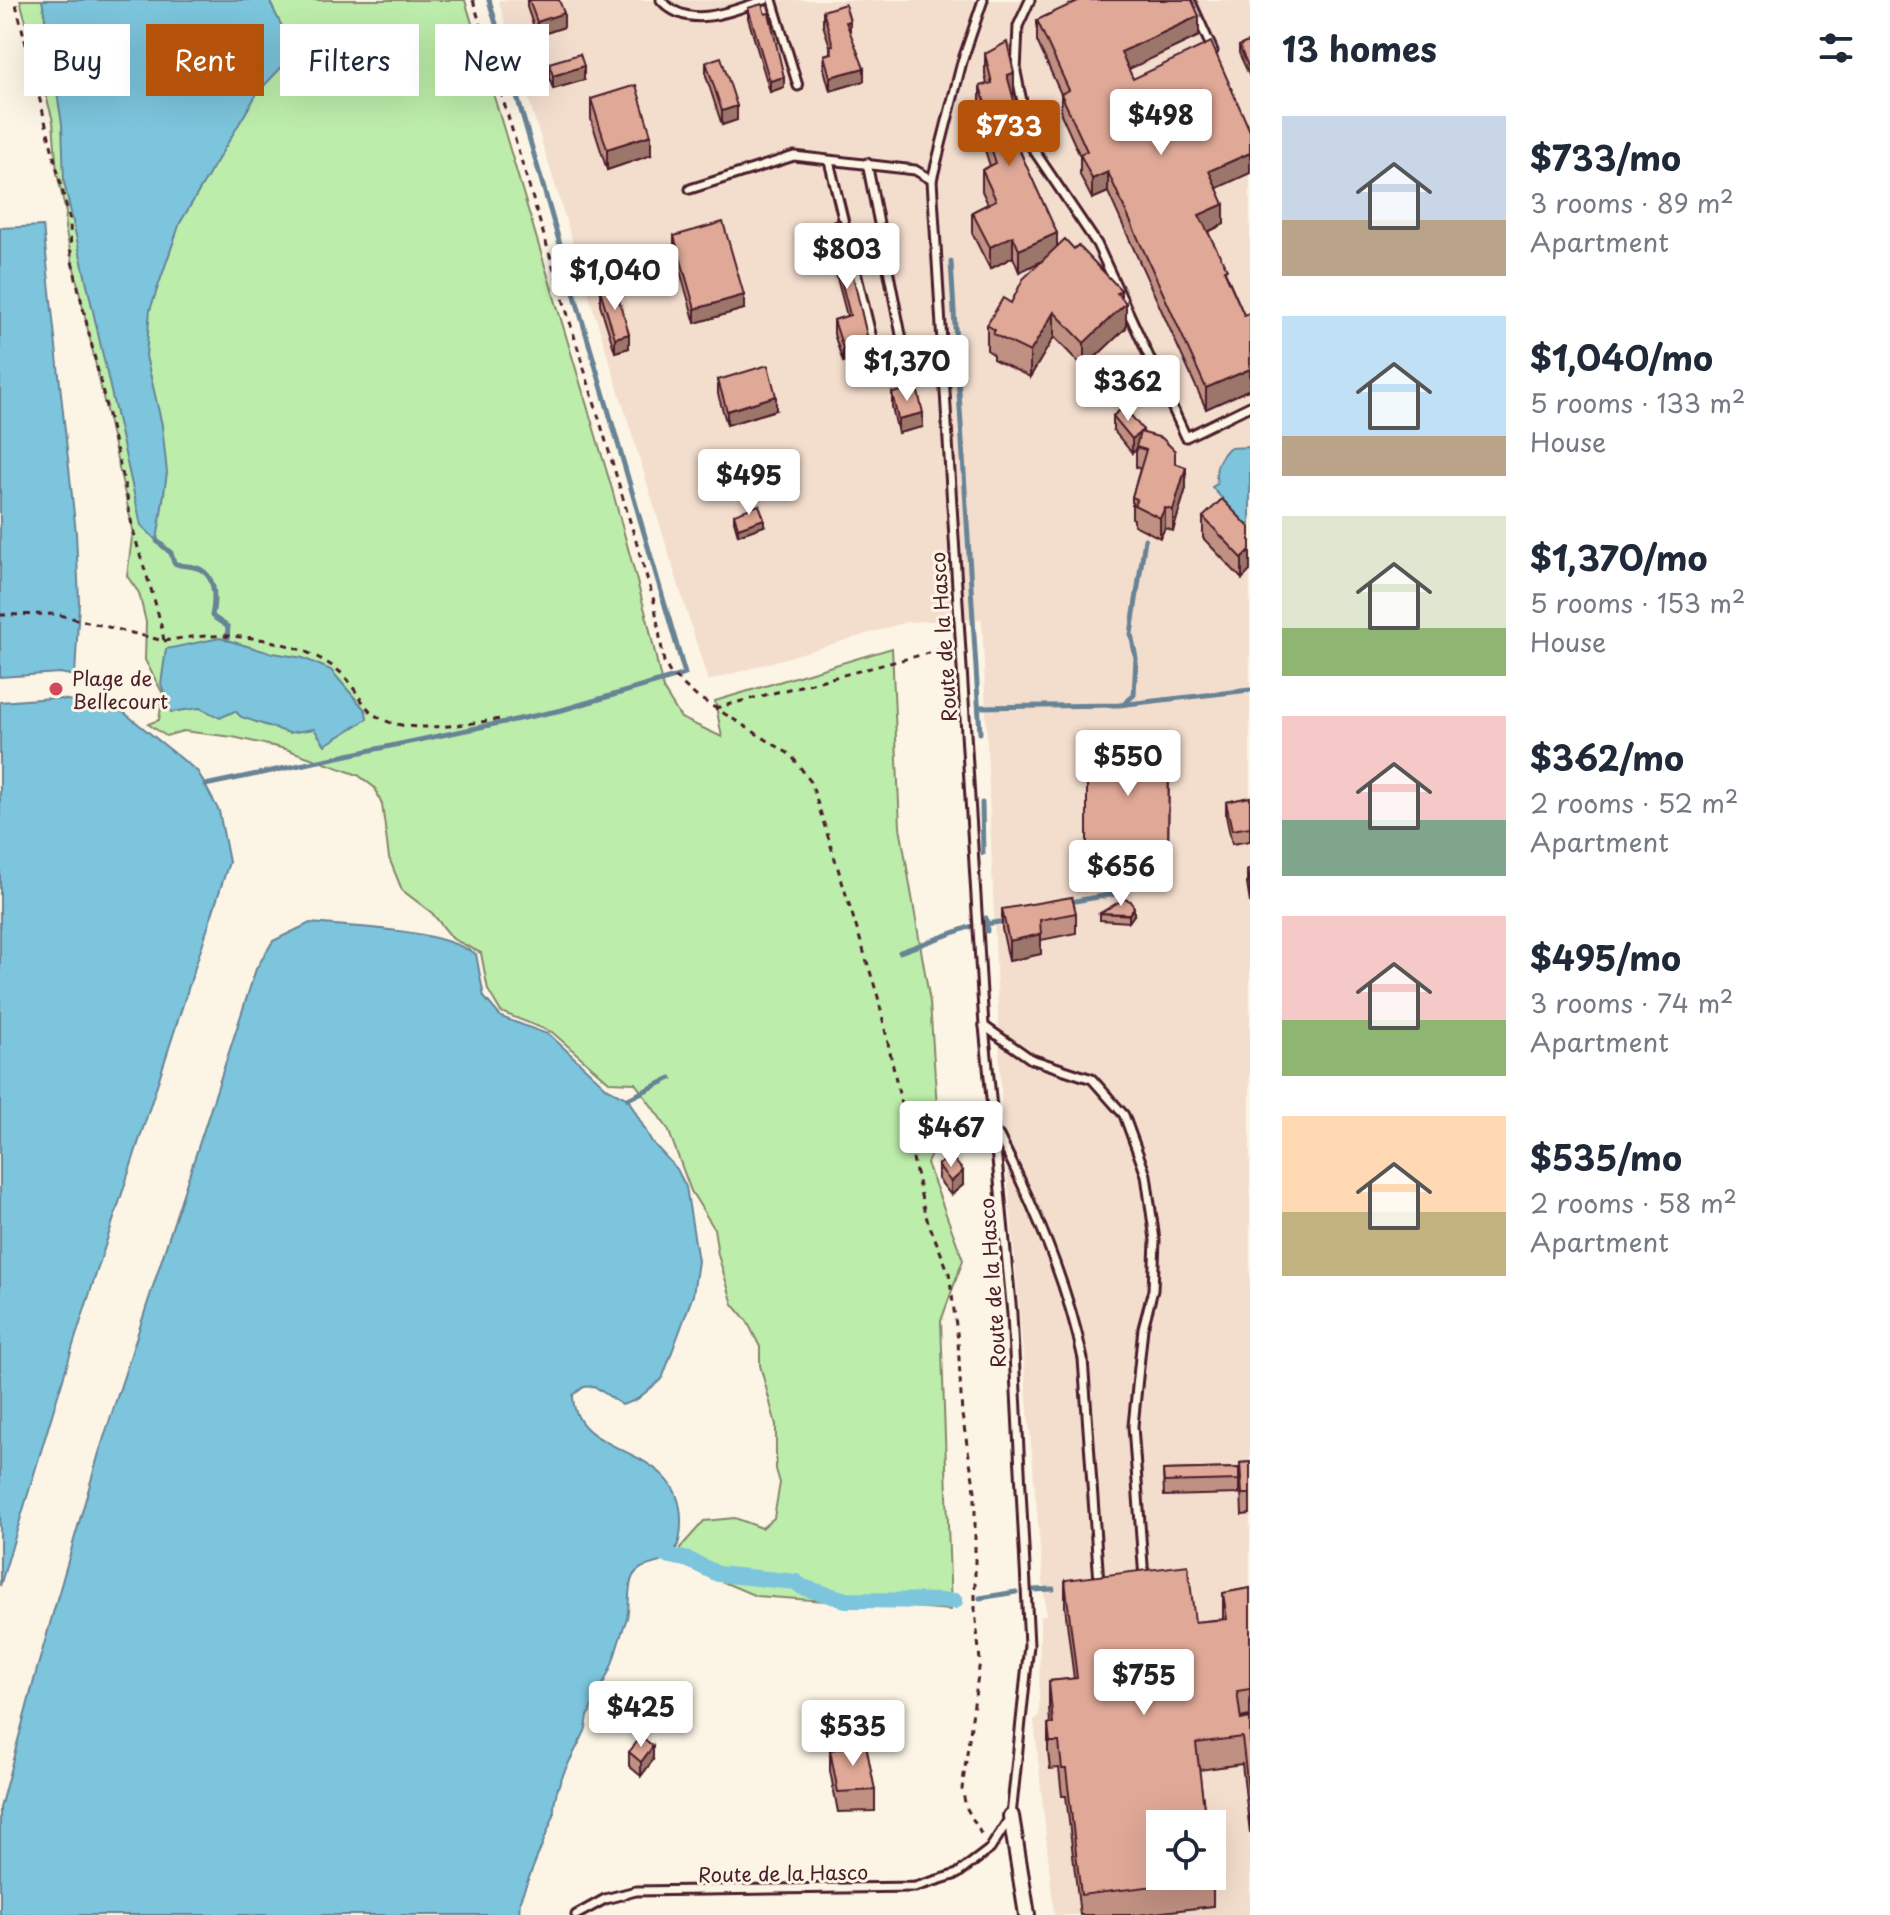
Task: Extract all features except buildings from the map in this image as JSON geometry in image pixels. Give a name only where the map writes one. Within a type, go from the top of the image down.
[{"type":"street","points":[[1011,1816],[1027,1915]]},
{"type":"lane","points":[[661,0],[667,6],[700,19],[765,0]]},
{"type":"lane","points":[[772,0],[798,86]]},
{"type":"lane","points":[[1030,0],[1018,26],[1016,72],[1031,146],[1097,244],[1186,437],[1216,426],[1250,406]]},
{"type":"lane","points":[[1190,0],[1217,62]]},
{"type":"lane","name":"Route de la Hasco","points":[[576,1915],[605,1899],[636,1891],[915,1887],[957,1874],[990,1849],[1011,1816],[1029,1645],[1012,1314],[984,1026],[932,180],[981,1]]},
{"type":"lane","points":[[690,189],[794,156],[915,170],[932,180]]},
{"type":"lane","points":[[829,161],[878,363],[905,355],[867,163]]},
{"type":"lane","points":[[984,1026],[1031,1059],[1092,1079],[1124,1115],[1146,1175],[1155,1240],[1153,1290],[1143,1328],[1135,1385],[1133,1426],[1144,1575],[1144,1585],[1136,1591]]},
{"type":"lane","points":[[996,1130],[1025,1188],[1078,1332],[1083,1359],[1097,1571],[1099,1583],[1106,1588]]},
{"type":"path","points":[[15,0],[70,221],[71,257],[120,465],[130,525],[160,614],[164,641]]},
{"type":"path","points":[[473,0],[654,601],[664,662],[679,681],[714,708],[791,755],[811,782],[878,997],[925,1214],[949,1273],[958,1340],[962,1415],[975,1491],[975,1610],[980,1661],[962,1789],[966,1807],[990,1849]]},
{"type":"path","points":[[0,615],[56,614],[164,641],[213,634],[288,647],[318,657],[354,685],[374,714],[416,729],[500,719]]},
{"type":"path","points":[[714,708],[959,644]]},
{"type":"shaded area","points":[[498,0],[1250,0],[1250,1915],[1054,1915],[1034,1720],[1039,1715],[1040,1617],[1046,1614],[1002,1117],[982,619],[907,622],[708,681],[528,96],[549,96],[549,24],[505,24]]},
{"type":"green space","points":[[20,0],[465,0],[472,24],[435,24],[435,96],[494,96],[612,489],[663,689],[681,718],[722,737],[715,701],[892,648],[900,827],[930,1002],[939,1138],[927,1163],[963,1260],[941,1321],[951,1610],[756,1596],[679,1563],[680,1548],[704,1521],[735,1518],[762,1528],[774,1518],[780,1483],[776,1469],[776,1425],[760,1365],[760,1347],[747,1321],[733,1304],[718,1255],[714,1228],[691,1191],[668,1129],[635,1083],[609,1082],[552,1032],[501,1012],[488,990],[481,953],[453,939],[432,913],[402,890],[389,858],[382,804],[375,788],[358,775],[286,749],[233,737],[183,731],[166,736],[148,724],[159,720],[163,694],[145,660],[146,622],[139,593],[127,576],[133,530],[65,228],[66,213],[57,173],[53,121],[46,96],[130,96],[130,24],[27,24]]},
{"type":"water","points":[[42,0],[269,0],[281,24],[280,69],[264,86],[264,24],[146,24],[146,96],[256,96],[180,223],[150,310],[146,356],[162,425],[167,473],[157,541],[141,525],[64,182],[57,96],[130,96],[130,24],[46,24]]},
{"type":"water","points":[[43,226],[76,533],[79,602],[75,676],[60,673],[0,677],[0,228]]},
{"type":"water","points":[[1250,447],[1250,531],[1212,487],[1217,484],[1220,460],[1229,448]]},
{"type":"water","points":[[220,638],[267,652],[303,658],[331,670],[366,711],[367,719],[325,745],[314,729],[289,733],[241,717],[235,711],[220,718],[200,708],[171,712],[161,684],[166,649]]},
{"type":"water","points":[[52,698],[117,707],[198,772],[219,811],[229,862],[75,1339],[0,1586],[0,702]]},
{"type":"water","points":[[310,923],[418,934],[459,945],[476,954],[484,997],[501,1017],[550,1035],[608,1089],[628,1099],[652,1142],[677,1169],[686,1187],[698,1261],[693,1295],[662,1379],[636,1400],[622,1405],[594,1386],[584,1387],[573,1395],[578,1416],[590,1432],[648,1464],[665,1478],[677,1497],[681,1524],[679,1540],[669,1558],[645,1566],[633,1576],[627,1618],[609,1673],[556,1793],[554,1815],[520,1900],[519,1915],[0,1915],[0,1808],[99,1453],[256,969],[273,941]]},
{"type":"waterway","points":[[205,785],[562,710],[685,674],[489,0]]},
{"type":"waterway","points":[[951,262],[980,733]]},
{"type":"waterway","points":[[1124,704],[1134,695],[1136,658],[1131,634],[1145,539]]},
{"type":"waterway","points":[[157,541],[171,553],[174,563],[206,573],[214,597],[212,616],[228,627],[227,639]]},
{"type":"waterway","points":[[980,707],[1119,705],[1250,690]]},
{"type":"waterway","points":[[982,803],[983,853]]},
{"type":"waterway","points":[[1069,902],[1127,892]]},
{"type":"waterway","points":[[986,918],[987,931]]},
{"type":"waterway","points":[[986,924],[1006,921]]},
{"type":"waterway","points":[[900,952],[972,926]]},
{"type":"waterway","points":[[628,1099],[671,1078]]},
{"type":"waterway","points":[[653,1552],[689,1560],[718,1574],[796,1582],[802,1587],[846,1600],[955,1601]]},
{"type":"waterway","points":[[1033,1590],[1053,1589]]},
{"type":"waterway","points":[[980,1598],[1016,1592]]},
{"type":"place","name":"Plage de Bellecourt","points":[[56,689]]}]
